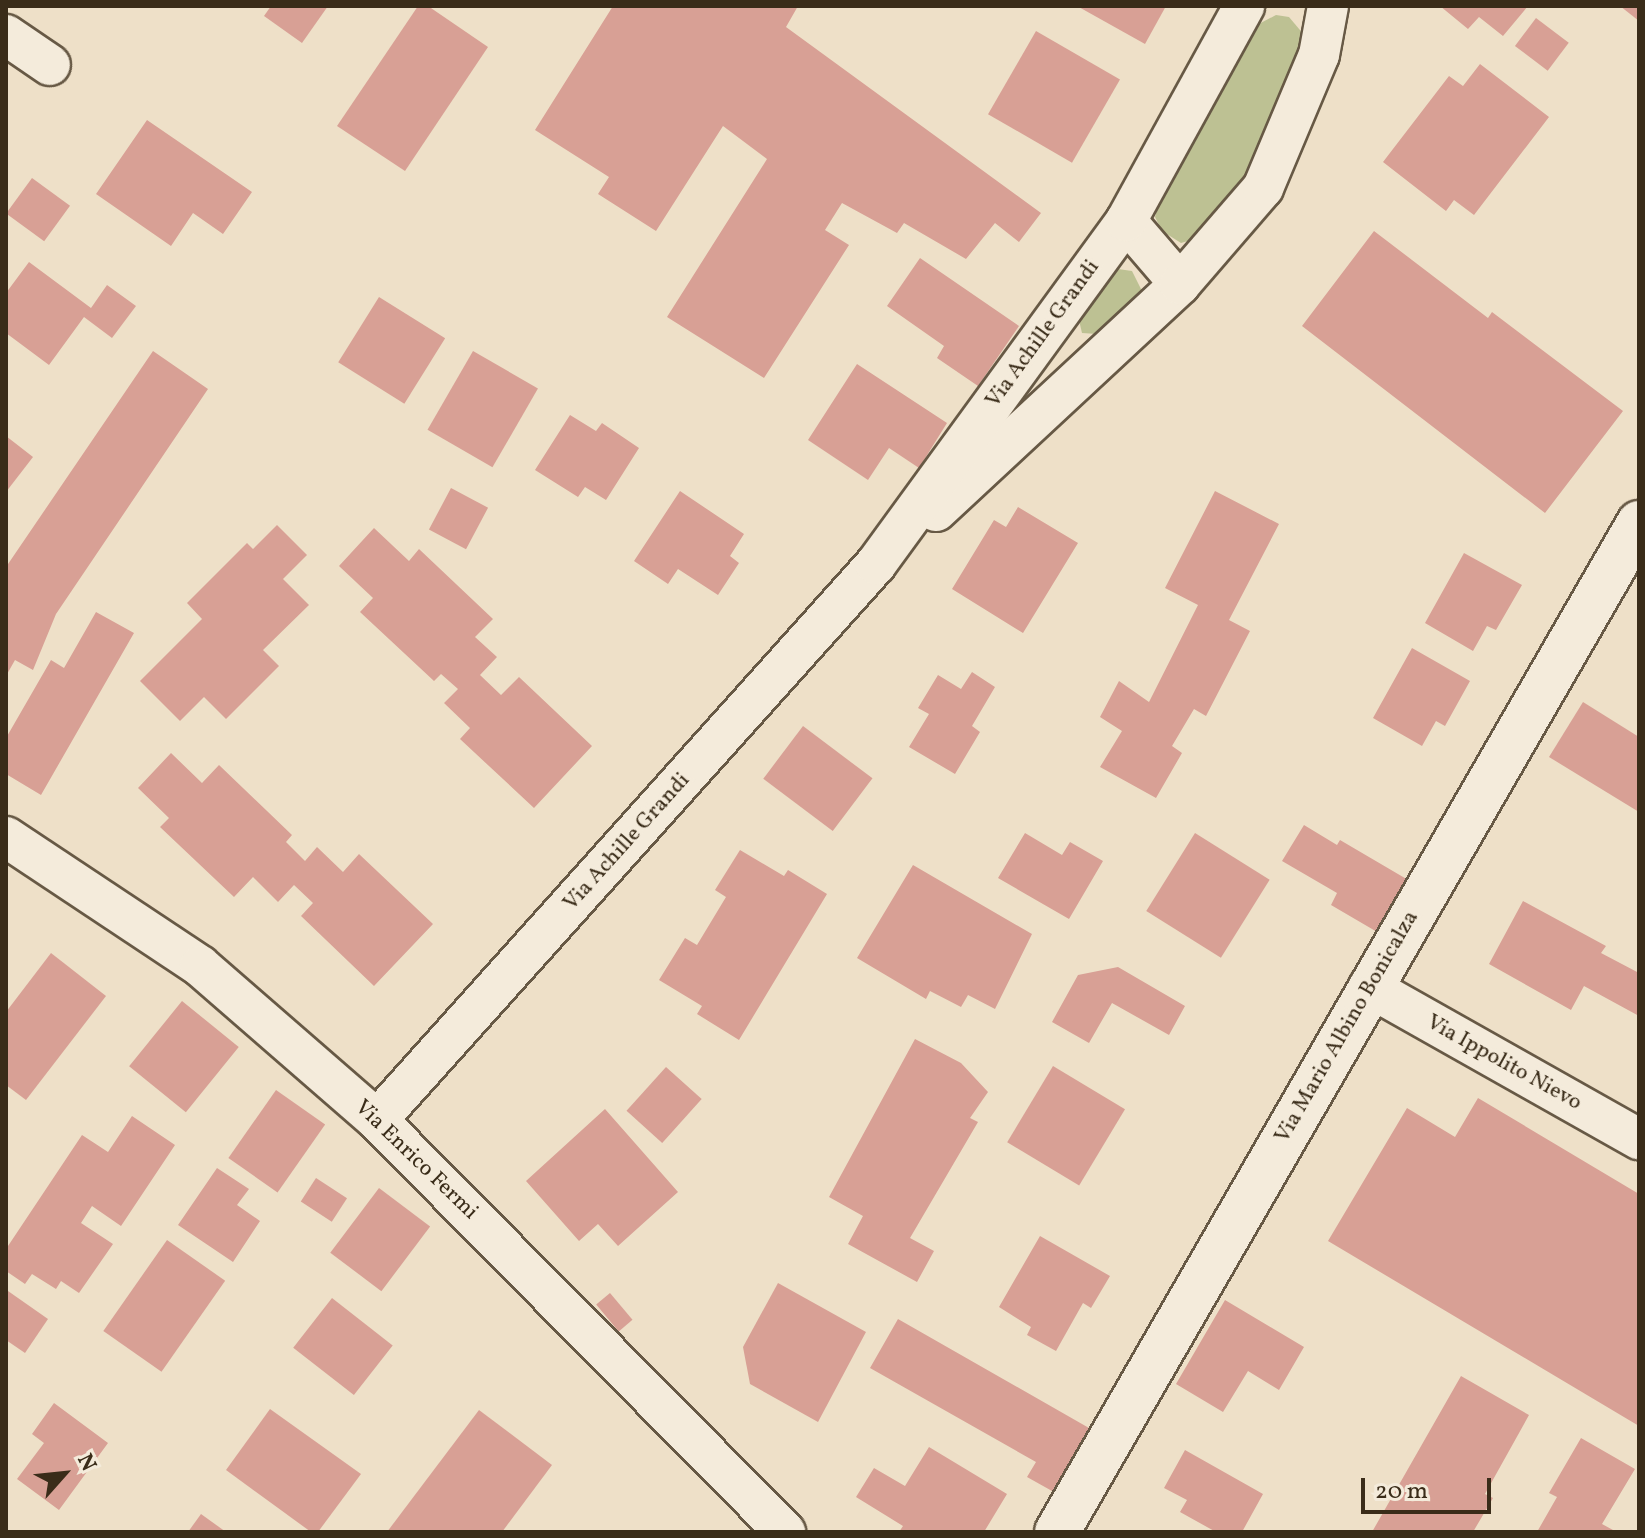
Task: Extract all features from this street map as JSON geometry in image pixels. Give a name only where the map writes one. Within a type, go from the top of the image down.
[{"type":"main road","name":"Via Mario Albino Bonicalza","points":[[1057,1532],[1639,523]]},
{"type":"street","name":"Via Achille Grandi","points":[[876,564],[1126,221],[1244,6]]},
{"type":"street","name":"Via Achille Grandi","points":[[377,1120],[876,564],[1180,284],[1263,188],[1319,55],[1328,6]]},
{"type":"street","points":[[6,35],[50,65]]},
{"type":"street","points":[[1126,221],[1180,284]]},
{"type":"street","name":"Via Enrico Fermi","points":[[6,837],[200,966],[377,1120],[785,1532]]},
{"type":"street","name":"Via Ippolito Nievo","points":[[1369,987],[1639,1139]]},
{"type":"green space","points":[[1276,15],[1289,17],[1305,36],[1281,114],[1232,199],[1198,238],[1181,243],[1162,231],[1155,217],[1161,194],[1255,26]]},
{"type":"green space","points":[[1118,269],[1132,271],[1142,291],[1097,334],[1082,333],[1078,316]]},
{"type":"building","points":[[271,6],[328,6],[302,43],[264,16]]},
{"type":"building","points":[[418,6],[428,6],[488,47],[405,171],[337,126]]},
{"type":"building","points":[[613,6],[798,6],[786,27],[1041,213],[1019,242],[995,223],[966,259],[904,223],[897,233],[842,203],[825,230],[849,245],[764,378],[667,317],[767,159],[723,126],[656,231],[598,194],[609,177],[535,130]]},
{"type":"building","points":[[1077,6],[1166,6],[1145,44]]},
{"type":"building","points":[[1440,6],[1528,6],[1503,36],[1479,17],[1468,29]]},
{"type":"building","points":[[1620,6],[1639,6],[1639,21]]},
{"type":"building","points":[[1536,18],[1569,43],[1548,71],[1515,46]]},
{"type":"building","points":[[1036,31],[1120,80],[1072,163],[988,114]]},
{"type":"building","points":[[1480,64],[1549,117],[1474,215],[1454,200],[1446,211],[1383,162],[1449,76],[1463,86]]},
{"type":"building","points":[[147,120],[252,192],[223,234],[193,213],[171,246],[96,194]]},
{"type":"building","points":[[32,178],[70,206],[44,241],[6,214]]},
{"type":"building","points":[[1374,231],[1488,318],[1492,312],[1623,411],[1545,513],[1302,326]]},
{"type":"building","points":[[920,258],[1019,326],[978,386],[937,358],[944,346],[887,306]]},
{"type":"building","points":[[29,262],[91,308],[107,285],[136,306],[112,338],[84,317],[49,365],[6,333],[6,293]]},
{"type":"building","points":[[379,297],[445,338],[404,404],[338,362]]},
{"type":"building","points":[[153,351],[208,389],[56,614],[33,670],[15,660],[6,676],[6,567]]},
{"type":"building","points":[[473,351],[538,388],[492,467],[428,430]]},
{"type":"building","points":[[857,364],[947,423],[919,468],[889,448],[868,480],[808,440]]},
{"type":"building","points":[[570,415],[596,431],[602,423],[639,448],[606,500],[585,487],[578,497],[535,470]]},
{"type":"building","points":[[6,436],[33,457],[6,492]]},
{"type":"building","points":[[451,488],[488,508],[466,549],[429,529]]},
{"type":"building","points":[[680,491],[744,534],[730,556],[739,563],[718,595],[678,569],[668,584],[634,561]]},
{"type":"building","points":[[1215,491],[1279,524],[1229,620],[1250,631],[1206,716],[1194,709],[1172,746],[1182,753],[1156,798],[1100,767],[1122,731],[1100,717],[1119,681],[1149,702],[1198,605],[1165,588]]},
{"type":"building","points":[[1018,507],[1078,543],[1023,633],[952,589],[994,520],[1006,527]]},
{"type":"building","points":[[277,525],[307,555],[283,579],[309,605],[263,650],[279,666],[226,719],[204,697],[180,721],[140,681],[202,619],[187,603],[247,543],[253,549]]},
{"type":"building","points":[[374,528],[409,561],[419,549],[493,619],[475,637],[497,657],[480,675],[501,695],[519,677],[592,746],[534,808],[460,739],[470,728],[444,703],[458,689],[441,674],[434,681],[360,612],[373,598],[339,566]]},
{"type":"building","points":[[1464,553],[1522,585],[1496,630],[1487,626],[1473,651],[1425,623]]},
{"type":"building","points":[[96,612],[134,633],[41,795],[6,774],[6,738],[51,660],[64,668]]},
{"type":"building","points":[[1412,648],[1470,681],[1445,726],[1436,721],[1422,746],[1373,718]]},
{"type":"building","points":[[972,672],[995,687],[972,726],[980,732],[955,774],[909,747],[929,714],[918,708],[938,675],[961,689]]},
{"type":"building","points":[[1583,702],[1639,737],[1639,812],[1549,757]]},
{"type":"building","points":[[803,726],[872,778],[833,831],[763,779]]},
{"type":"building","points":[[171,753],[202,783],[219,765],[292,835],[286,842],[305,861],[317,847],[343,872],[359,854],[433,924],[374,986],[301,916],[313,903],[294,885],[278,902],[253,877],[234,897],[160,827],[169,818],[138,788]]},
{"type":"building","points":[[1304,825],[1337,845],[1340,840],[1415,884],[1384,936],[1331,905],[1337,893],[1282,861]]},
{"type":"building","points":[[1025,833],[1062,855],[1070,842],[1103,861],[1069,919],[998,878]]},
{"type":"building","points":[[1195,833],[1270,880],[1221,958],[1146,911]]},
{"type":"building","points":[[740,850],[784,876],[788,870],[827,894],[739,1040],[697,1014],[702,1006],[659,980],[685,938],[697,945],[726,897],[715,890]]},
{"type":"building","points":[[913,865],[1032,934],[995,1009],[968,995],[961,1007],[930,991],[926,999],[857,958]]},
{"type":"building","points":[[1523,901],[1606,946],[1601,953],[1639,973],[1639,1016],[1584,986],[1571,1010],[1489,964]]},
{"type":"building","points":[[51,953],[106,996],[26,1100],[6,1085],[6,1012]]},
{"type":"building","points":[[1118,967],[1185,1006],[1169,1035],[1112,1003],[1089,1043],[1052,1022],[1078,975]]},
{"type":"building","points":[[182,1001],[239,1047],[186,1112],[129,1066]]},
{"type":"building","points":[[915,1039],[961,1063],[988,1092],[970,1118],[978,1122],[910,1238],[934,1251],[917,1282],[848,1244],[863,1216],[829,1197]]},
{"type":"building","points":[[1053,1066],[1125,1109],[1079,1186],[1007,1142]]},
{"type":"building","points":[[666,1067],[702,1099],[662,1143],[627,1111]]},
{"type":"building","points":[[276,1090],[325,1124],[278,1192],[228,1158]]},
{"type":"building","points":[[1478,1098],[1639,1194],[1639,1426],[1328,1241],[1407,1108],[1455,1137]]},
{"type":"building","points":[[605,1109],[678,1192],[618,1246],[598,1224],[579,1241],[526,1181]]},
{"type":"building","points":[[132,1116],[175,1145],[121,1226],[92,1206],[81,1223],[113,1244],[79,1293],[61,1281],[56,1289],[32,1274],[25,1284],[6,1271],[6,1249],[82,1135],[108,1152]]},
{"type":"building","points":[[217,1168],[249,1189],[237,1205],[260,1221],[233,1262],[178,1225]]},
{"type":"building","points":[[316,1178],[347,1198],[332,1222],[301,1201]]},
{"type":"building","points":[[379,1188],[430,1227],[381,1291],[330,1253]]},
{"type":"building","points":[[1040,1236],[1110,1276],[1091,1308],[1083,1303],[1056,1351],[1027,1335],[1031,1327],[999,1307]]},
{"type":"building","points":[[167,1240],[225,1281],[161,1372],[103,1331]]},
{"type":"building","points":[[778,1283],[866,1332],[818,1422],[750,1384],[743,1347]]},
{"type":"building","points":[[8,1291],[48,1319],[25,1353],[6,1340]]},
{"type":"building","points":[[610,1293],[632,1320],[619,1331],[596,1305]]},
{"type":"building","points":[[332,1298],[393,1345],[354,1395],[293,1348]]},
{"type":"building","points":[[1225,1300],[1304,1347],[1279,1390],[1248,1371],[1223,1412],[1176,1384]]},
{"type":"building","points":[[898,1319],[1096,1432],[1061,1496],[1027,1477],[1036,1462],[870,1368]]},
{"type":"building","points":[[1461,1376],[1529,1415],[1485,1494],[1493,1498],[1473,1532],[1372,1532]]},
{"type":"building","points":[[54,1403],[108,1443],[59,1510],[17,1479],[44,1443],[32,1434]]},
{"type":"building","points":[[270,1409],[361,1474],[318,1532],[311,1532],[226,1470]]},
{"type":"building","points":[[479,1410],[552,1465],[502,1532],[387,1532]]},
{"type":"building","points":[[1581,1438],[1635,1469],[1602,1524],[1613,1530],[1537,1532],[1557,1497],[1549,1493]]},
{"type":"building","points":[[929,1447],[1007,1494],[984,1532],[899,1532],[903,1526],[856,1497],[874,1468],[905,1486]]},
{"type":"building","points":[[1185,1450],[1263,1494],[1242,1532],[1216,1532],[1180,1512],[1187,1500],[1164,1488]]},
{"type":"building","points":[[201,1514],[226,1532],[188,1532]]}]
